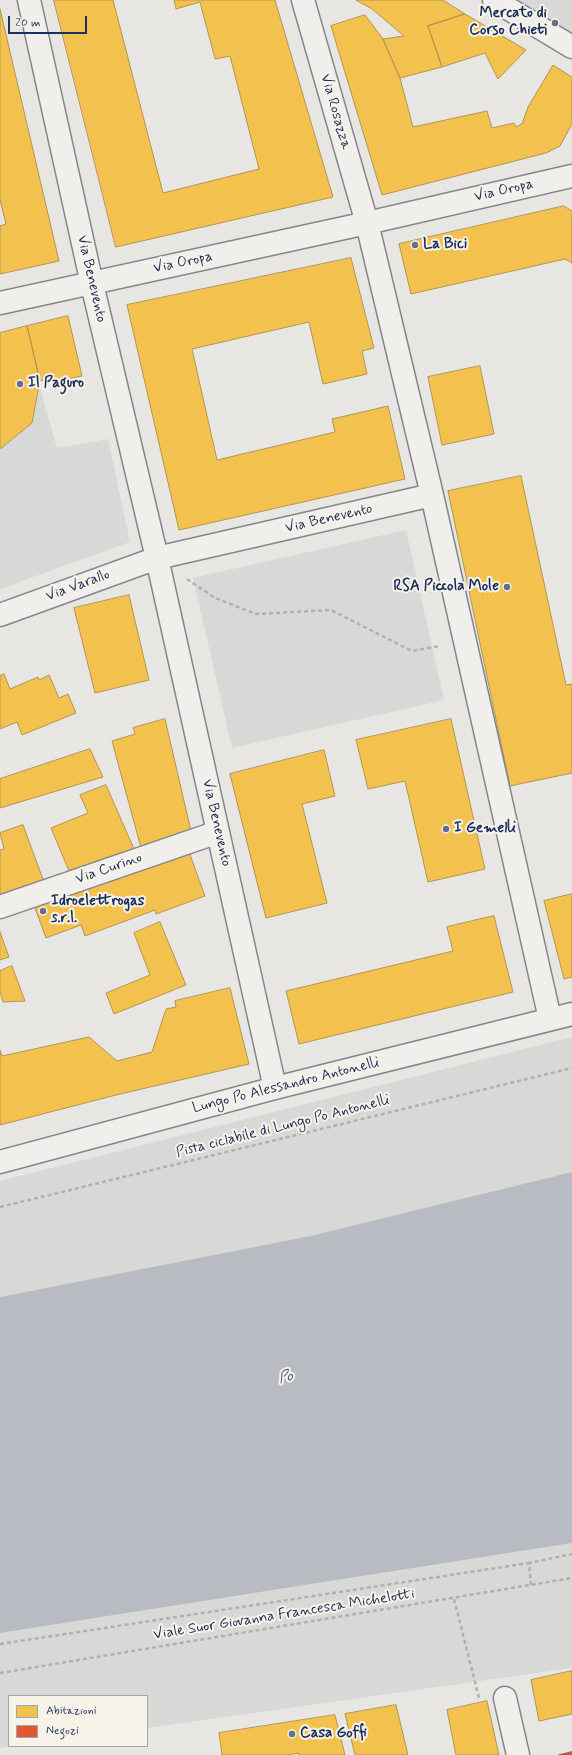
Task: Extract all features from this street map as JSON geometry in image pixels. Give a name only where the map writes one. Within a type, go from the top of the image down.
[{"type":"street","name":"Via Benevento","points":[[29,0],[92,284],[157,558],[275,1088]]},
{"type":"street","name":"Via Rosazza","points":[[303,0],[367,223]]},
{"type":"street","points":[[494,0],[572,47]]},
{"type":"street","name":"Via Oropa","points":[[0,303],[367,223],[572,176]]},
{"type":"street","points":[[367,223],[432,495],[550,1020]]},
{"type":"street","name":"Via Benevento","points":[[157,558],[432,495]]},
{"type":"street","name":"Via Varallo","points":[[0,614],[157,558]]},
{"type":"street","name":"Via Curino","points":[[0,907],[218,832]]},
{"type":"street","name":"Lungo Po Alessandro Antonelli","points":[[0,1162],[275,1088],[572,1014]]},
{"type":"street","points":[[505,1698],[518,1755]]},
{"type":"path","points":[[157,558],[215,598],[256,614],[332,610],[412,652],[464,641]]},
{"type":"path","name":"Pista ciclabile di Lungo Po Antonelli","points":[[0,1207],[572,1068]]},
{"type":"path","points":[[0,1644],[529,1563],[572,1554]]},
{"type":"path","points":[[529,1563],[531,1585]]},
{"type":"path","name":"Viale Suor Giovanna Francesca Michelotti","points":[[0,1673],[454,1599],[572,1578]]},
{"type":"path","points":[[454,1599],[479,1698],[505,1698]]},
{"type":"shaded area","name":"Mercato di Corso Chieti","points":[[502,0],[572,0],[572,45]]},
{"type":"shaded area","points":[[40,388],[57,448],[108,439],[130,542],[0,589],[0,449],[32,423]]},
{"type":"shaded area","points":[[406,530],[444,700],[232,748],[193,578]]},
{"type":"shaded area","points":[[572,1037],[572,1172],[310,1236],[0,1297],[0,1181]]},
{"type":"shaded area","points":[[572,1543],[572,1668],[148,1728],[148,1695],[8,1695],[8,1747],[0,1748],[0,1633]]},
{"type":"water","name":"Po","points":[[572,1172],[572,1543],[0,1633],[0,1297],[310,1236]]},
{"type":"building: Abitazioni","points":[[54,0],[113,0],[163,193],[259,169],[230,56],[215,59],[200,2],[176,9],[174,0],[275,0],[333,197],[116,247]]},
{"type":"building: Abitazioni","points":[[356,0],[443,0],[465,14],[428,26],[442,67],[400,78],[383,39],[404,36],[372,9]]},
{"type":"building: Abitazioni","points":[[0,9],[59,261],[0,274],[0,226],[6,224],[0,200]]},
{"type":"building: Abitazioni","points":[[465,14],[526,50],[498,79],[485,53],[442,67],[428,26]]},
{"type":"building: Abitazioni","points":[[365,15],[383,39],[400,78],[413,127],[487,111],[492,128],[514,123],[516,127],[523,123],[528,107],[553,65],[572,77],[572,124],[560,146],[546,153],[382,195],[331,26]]},
{"type":"building: Abitazioni","points":[[564,206],[572,211],[572,263],[565,259],[411,294],[399,244]]},
{"type":"building: Abitazioni","points":[[351,258],[374,348],[362,351],[367,374],[323,384],[309,322],[192,349],[217,460],[335,432],[332,419],[388,406],[405,479],[179,530],[127,305]]},
{"type":"building: Abitazioni","points":[[68,316],[82,376],[54,382],[53,377],[40,381],[27,326]]},
{"type":"building: Abitazioni","name":"Il Paguro","points":[[27,326],[40,381],[32,423],[0,449],[0,333]]},
{"type":"building: Abitazioni","points":[[480,366],[494,434],[442,445],[428,377]]},
{"type":"building: Abitazioni","name":"RSA Piccola Mole","points":[[521,476],[566,685],[572,684],[572,773],[510,786],[448,491]]},
{"type":"building: Abitazioni","points":[[129,595],[149,680],[95,693],[74,608]]},
{"type":"building: Abitazioni","points":[[4,674],[10,689],[38,677],[39,680],[49,675],[59,698],[68,694],[76,713],[22,735],[17,722],[0,729],[0,676]]},
{"type":"building: Abitazioni","points":[[165,719],[191,831],[141,848],[112,741],[135,734],[133,728]]},
{"type":"building: Abitazioni","name":"I Gemelli","points":[[451,719],[485,869],[428,882],[405,781],[368,789],[356,740]]},
{"type":"building: Abitazioni","points":[[90,749],[103,777],[0,808],[0,779]]},
{"type":"building: Abitazioni","points":[[324,750],[335,796],[302,804],[327,903],[266,918],[230,774]]},
{"type":"building: Abitazioni","points":[[106,785],[134,849],[69,871],[51,828],[88,813],[80,795]]},
{"type":"building: Abitazioni","points":[[23,825],[44,882],[0,898],[0,850],[4,849],[0,833]]},
{"type":"building: Abitazioni","points":[[189,852],[205,896],[156,914],[155,910],[85,936],[81,925],[46,938],[35,908]]},
{"type":"building: Abitazioni","points":[[572,894],[572,977],[564,979],[544,901]]},
{"type":"building: Abitazioni","points":[[494,916],[513,992],[299,1044],[286,991],[453,951],[447,927]]},
{"type":"building: Abitazioni","points":[[160,922],[186,985],[114,1014],[106,993],[150,975],[134,933]]},
{"type":"building: Abitazioni","points":[[0,932],[9,957],[0,960]]},
{"type":"building: Abitazioni","points":[[12,966],[25,1001],[3,1002],[0,992],[0,971]]},
{"type":"building: Abitazioni","points":[[230,988],[249,1064],[116,1095],[0,1125],[0,1050],[2,1056],[89,1037],[117,1061],[152,1052],[166,1009],[176,1007],[175,1001]]},
{"type":"building: Abitazioni","points":[[572,1671],[572,1714],[539,1721],[531,1680]]},
{"type":"building: Abitazioni","points":[[487,1701],[499,1755],[456,1755],[447,1710]]},
{"type":"building: Abitazioni","points":[[396,1705],[408,1755],[355,1755],[345,1714]]},
{"type":"building: Abitazioni","points":[[335,1715],[345,1755],[299,1755],[299,1753],[287,1755],[222,1755],[219,1733]]},
{"type":"building: Negozi","points":[[572,1752],[572,1755],[559,1755]]},
{"type":"place","name":"Mercato di Corso Chieti","points":[[555,23]]},
{"type":"place","name":"La Bici","points":[[415,245]]},
{"type":"place","name":"Il Paguro","points":[[20,384]]},
{"type":"place","name":"RSA Piccola Mole","points":[[507,587]]},
{"type":"place","name":"I Gemelli","points":[[446,829]]},
{"type":"place","name":"Idroelettrogas s.r.l.","points":[[43,911]]},
{"type":"place","name":"Casa Goffi","points":[[292,1734]]}]
